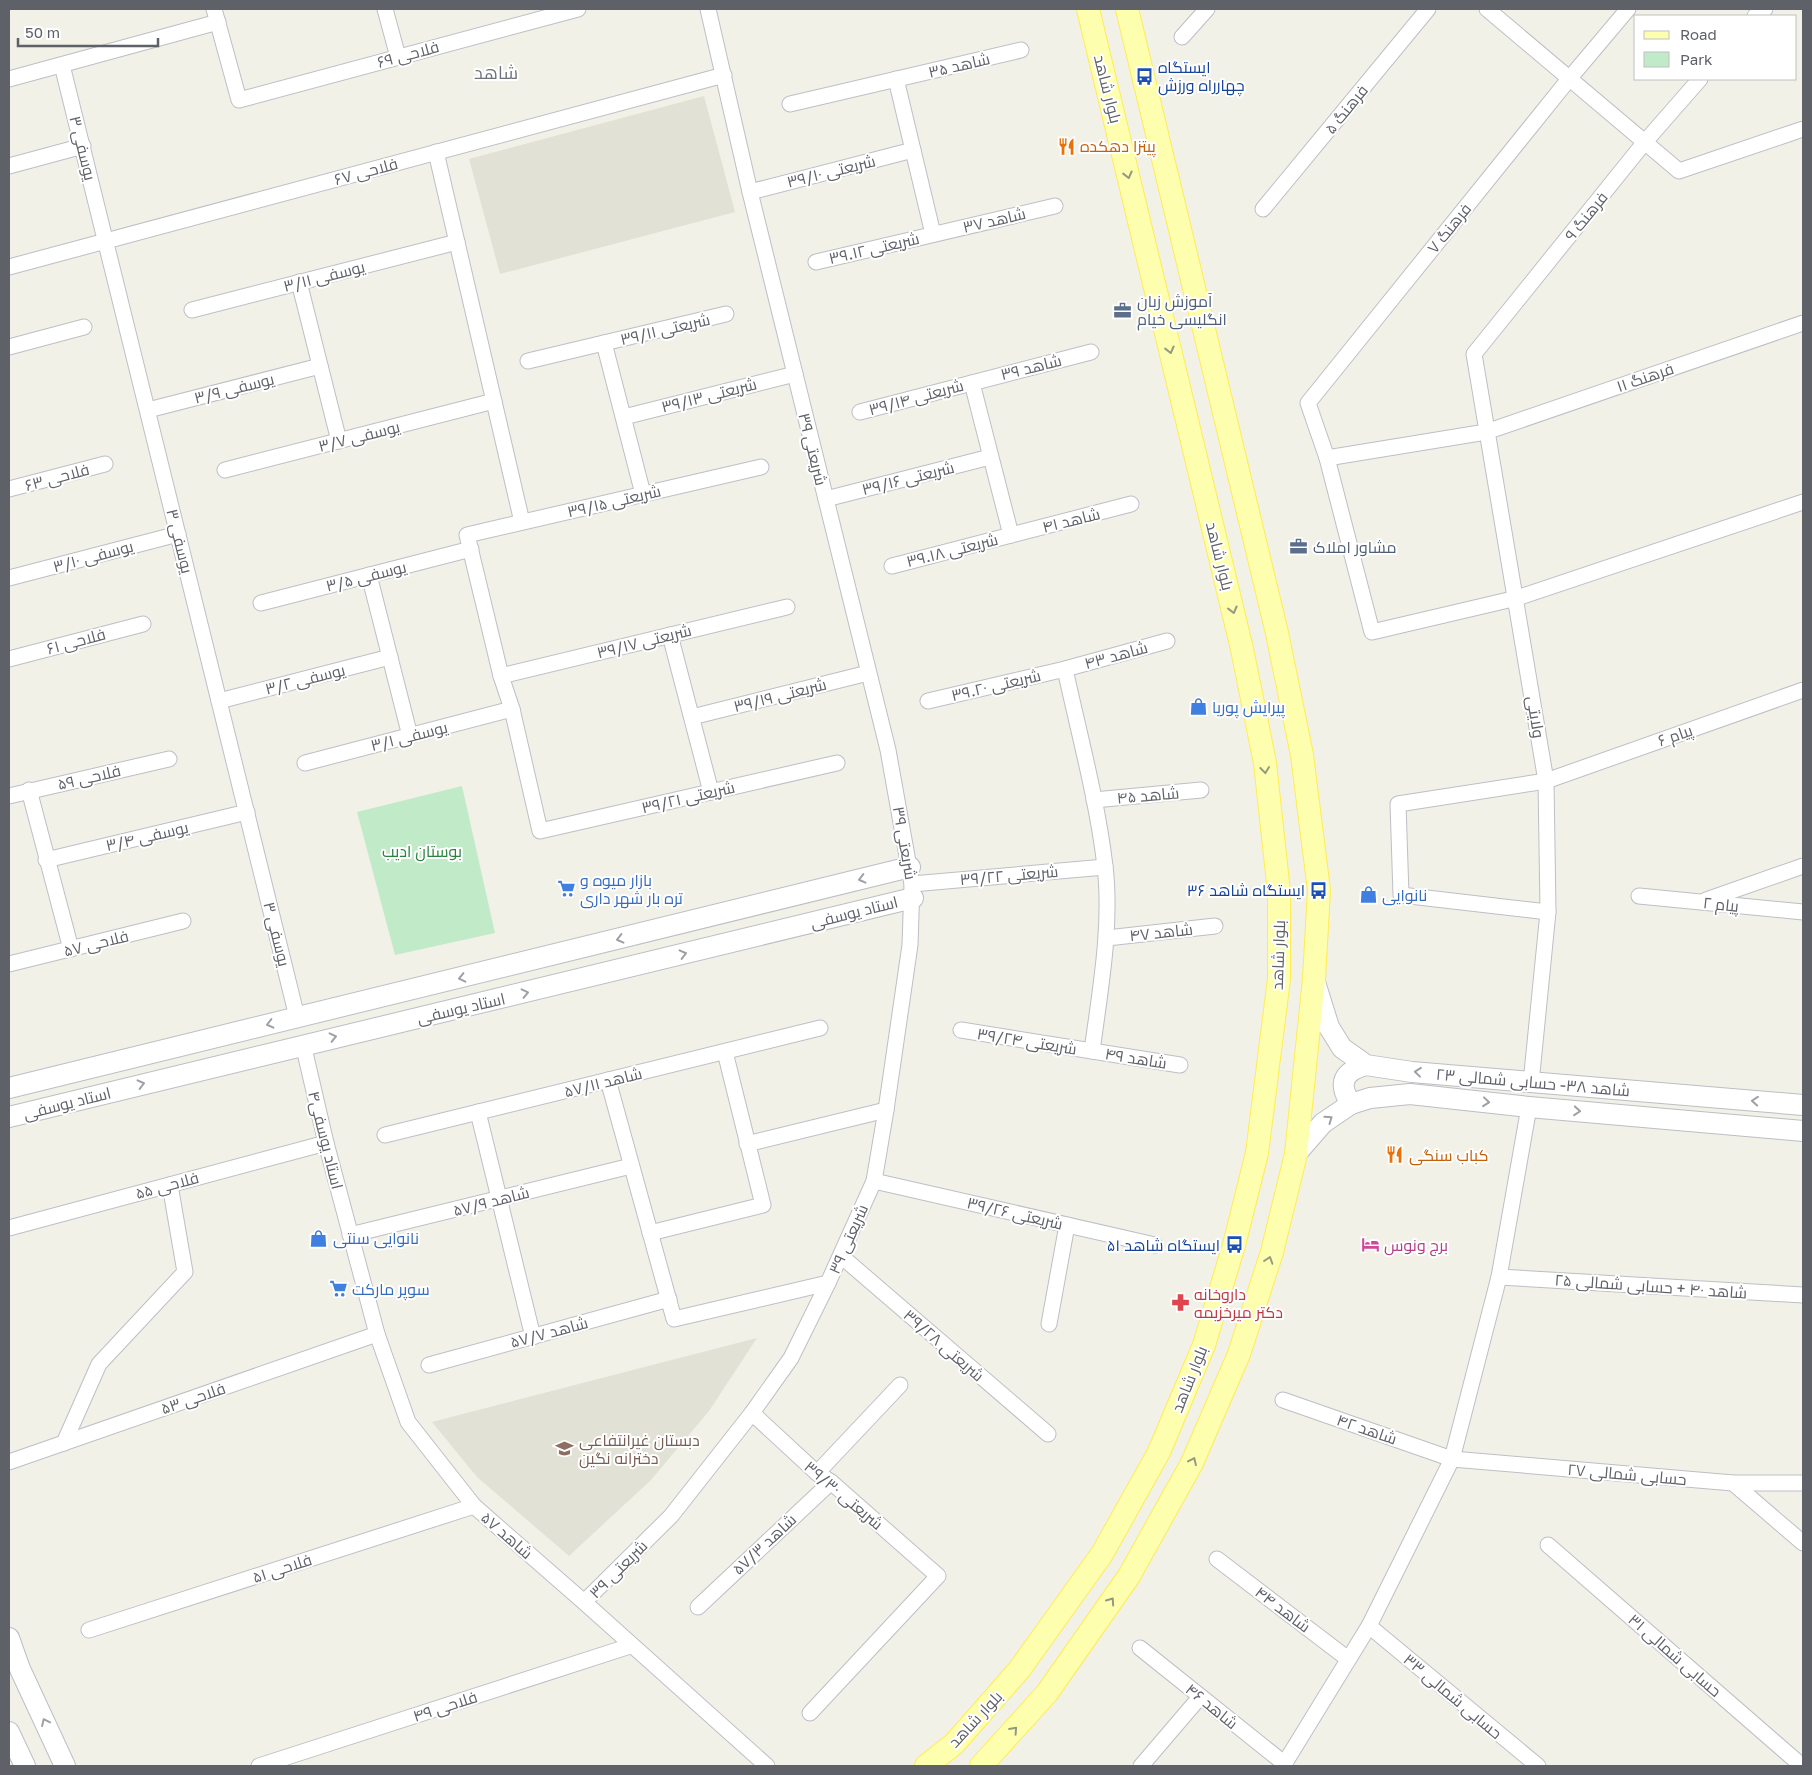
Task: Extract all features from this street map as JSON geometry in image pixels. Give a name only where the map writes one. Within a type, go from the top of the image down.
[{"type":"main road","name":"بلوار شاهد","points":[[926,1766],[954,1744],[1019,1670],[1102,1554],[1160,1452],[1204,1345],[1236,1236],[1257,1153],[1280,978],[1279,892],[1265,763],[1252,696],[1088,9]]},
{"type":"main road","points":[[981,1766],[1048,1693],[1129,1576],[1192,1463],[1239,1354],[1272,1252],[1296,1154],[1314,979],[1319,890],[1302,755],[1277,633],[1127,9]]},
{"type":"street","points":[[385,9],[398,56]]},
{"type":"street","name":"فلاحی ۶۹","points":[[216,16],[239,100],[398,56],[533,14],[578,9]]},
{"type":"street","name":"شریعتی ۳۹","points":[[584,1602],[671,1516],[752,1413],[791,1358],[841,1256],[874,1181],[910,946],[912,883],[888,750],[750,192],[708,9]]},
{"type":"street","points":[[1182,37],[1207,9]]},
{"type":"street","name":"فرهنگ ۵","points":[[1263,209],[1428,9]]},
{"type":"street","points":[[1487,9],[1680,172],[1803,129]]},
{"type":"street","name":"فرهنگ ۷","points":[[1327,458],[1308,403],[1569,79],[1628,9]]},
{"type":"street","points":[[9,79],[62,65],[216,16]]},
{"type":"street","name":"شاهد ۳۵","points":[[790,104],[1021,50]]},
{"type":"street","name":"یوسفی ۳","points":[[62,65],[297,1017]]},
{"type":"street","name":"فلاحی ۶۷","points":[[9,267],[724,75]]},
{"type":"street","points":[[896,79],[932,234]]},
{"type":"street","name":"فرهنگ ۹","points":[[1474,354],[1644,143],[1699,80]]},
{"type":"street","points":[[9,166],[83,146]]},
{"type":"street","name":"شریعتی ۳۹/۱۰","points":[[750,192],[913,150]]},
{"type":"street","points":[[436,152],[522,522]]},
{"type":"street","name":"شاهد ۳۷","points":[[932,234],[1056,206]]},
{"type":"street","name":"شریعتی ۳۹.۱۲","points":[[816,262],[932,234]]},
{"type":"street","name":"یوسفی ۳/۱۱","points":[[192,310],[457,242]]},
{"type":"street","points":[[298,282],[339,441]]},
{"type":"street","name":"شریعتی ۳۹/۱۱","points":[[528,361],[726,314]]},
{"type":"street","name":"فرهنگ ۱۱","points":[[1327,458],[1486,432],[1803,323]]},
{"type":"street","points":[[9,347],[84,327]]},
{"type":"street","points":[[604,343],[643,494]]},
{"type":"street","name":"شاهد ۳۹","points":[[972,383],[1091,352]]},
{"type":"street","name":"ولایتی","points":[[1474,354],[1546,780],[1548,912],[1531,1082]]},
{"type":"street","name":"یوسفی ۳/۹","points":[[148,410],[320,366]]},
{"type":"street","name":"شریعتی ۳۹/۱۳","points":[[624,417],[795,374]]},
{"type":"street","points":[[972,383],[1011,535]]},
{"type":"street","name":"شریعتی ۳۹/۱۴","points":[[860,412],[972,383]]},
{"type":"street","name":"یوسفی ۳/۷","points":[[225,470],[494,401]]},
{"type":"street","name":"شریعتی ۳۹/۱۶","points":[[826,500],[990,457]]},
{"type":"street","points":[[1327,458],[1372,632],[1516,598],[1803,502]]},
{"type":"street","name":"فلاحی ۶۳","points":[[9,489],[105,464]]},
{"type":"street","name":"شریعتی ۳۹/۱۵","points":[[469,542],[522,522],[761,467]]},
{"type":"street","name":"شاهد ۴۱","points":[[1011,535],[1131,504]]},
{"type":"street","name":"یوسفی ۳/۱۰","points":[[9,578],[178,534]]},
{"type":"street","name":"شریعتی ۳۹.۱۸","points":[[892,566],[1011,535]]},
{"type":"street","points":[[469,542],[501,676],[512,709]]},
{"type":"street","name":"یوسفی ۳/۵","points":[[261,603],[369,575],[469,542]]},
{"type":"street","points":[[369,575],[410,736]]},
{"type":"street","name":"شریعتی ۳۹/۱۷","points":[[501,676],[787,607]]},
{"type":"street","name":"فلاحی ۶۱","points":[[9,657],[143,624]]},
{"type":"street","points":[[670,635],[711,792]]},
{"type":"street","name":"شاهد ۴۳","points":[[1065,668],[1167,641]]},
{"type":"street","name":"یوسفی ۳/۲","points":[[219,700],[390,657]]},
{"type":"street","points":[[1065,668],[1094,800],[1105,867],[1107,938],[1092,1051]]},
{"type":"street","name":"شریعتی ۳۹.۲۰","points":[[928,701],[1065,668]]},
{"type":"street","name":"شریعتی ۳۹/۱۹","points":[[692,717],[868,673]]},
{"type":"street","name":"پیام ۶","points":[[1548,912],[1401,895],[1398,804],[1546,780],[1803,690]]},
{"type":"street","name":"یوسفی ۳/۱","points":[[305,763],[512,709]]},
{"type":"street","name":"شریعتی ۳۹/۲۱","points":[[512,709],[540,831],[837,763]]},
{"type":"street","name":"فلاحی ۵۹","points":[[9,796],[169,759]]},
{"type":"street","points":[[29,790],[70,949]]},
{"type":"street","name":"شاهد ۴۵","points":[[1094,800],[1201,790]]},
{"type":"street","name":"یوسفی ۳/۴","points":[[46,860],[247,812]]},
{"type":"street","points":[[1701,902],[1803,866]]},
{"type":"street","name":"شریعتی ۳۹/۲۲","points":[[912,883],[1105,867]]},
{"type":"street","name":"استاد یوسفی","points":[[9,1088],[297,1017],[912,883]]},
{"type":"street","name":"استاد یوسفی","points":[[9,1117],[304,1044],[546,988],[912,883]]},
{"type":"street","name":"پیام ۲","points":[[1639,896],[1803,912]]},
{"type":"street","name":"فلاحی ۵۷","points":[[9,964],[183,921]]},
{"type":"street","name":"شاهد ۴۷","points":[[1107,938],[1216,926]]},
{"type":"street","name":"شاهد ۳۸- حسابی شمالی ۲۳","points":[[1314,979],[1329,1027],[1342,1048],[1366,1065],[1412,1072],[1803,1105]]},
{"type":"street","points":[[297,1017],[304,1044]]},
{"type":"street","name":"شاهد ۵۷/۱۱","points":[[385,1135],[820,1028]]},
{"type":"street","name":"شریعتی ۳۹/۲۴","points":[[961,1030],[1092,1051]]},
{"type":"street","name":"استاد یوسفی۴","points":[[304,1044],[326,1143],[350,1235]]},
{"type":"street","name":"شاهد ۴۹","points":[[1092,1051],[1180,1065]]},
{"type":"street","points":[[650,1234],[763,1205],[725,1052]]},
{"type":"street","points":[[1351,1104],[1344,1093],[1344,1079],[1352,1069],[1366,1065]]},
{"type":"street","points":[[608,1080],[674,1319],[828,1283]]},
{"type":"street","name":"شاهد ۳۸- حسابی شمالی ۲۳","points":[[1296,1154],[1323,1123],[1351,1104],[1370,1098],[1410,1094],[1529,1107],[1803,1130]]},
{"type":"street","points":[[1284,1765],[1369,1626],[1452,1459],[1499,1277],[1529,1107]]},
{"type":"street","points":[[747,1144],[886,1110]]},
{"type":"street","points":[[478,1112],[533,1337]]},
{"type":"street","name":"فلاحی ۵۵","points":[[9,1228],[326,1143]]},
{"type":"street","name":"شاهد ۵۷/۹","points":[[350,1235],[632,1166]]},
{"type":"street","name":"شریعتی ۳۹/۲۶","points":[[874,1181],[1155,1245]]},
{"type":"street","points":[[64,1443],[99,1364],[185,1272],[170,1185]]},
{"type":"street","points":[[1049,1324],[1067,1225]]},
{"type":"street","name":"شاهد ۵۷","points":[[350,1235],[377,1334],[408,1422],[474,1506],[767,1766]]},
{"type":"street","name":"شریعتی ۳۹/۲۸","points":[[841,1256],[1048,1434]]},
{"type":"street","name":"شاهد ۴۰ + حسابی شمالی ۲۵","points":[[1499,1277],[1803,1296]]},
{"type":"street","name":"شاهد ۵۷/۷","points":[[429,1365],[670,1299]]},
{"type":"street","name":"فلاحی ۵۳","points":[[9,1462],[377,1334]]},
{"type":"street","points":[[817,1472],[900,1385]]},
{"type":"street","name":"شاهد ۴۲","points":[[1283,1400],[1452,1459]]},
{"type":"street","name":"شریعتی ۳۹/۳۰","points":[[752,1413],[817,1472],[831,1482],[938,1576],[810,1713]]},
{"type":"street","name":"حسابی شمالی ۲۷","points":[[1452,1459],[1733,1483],[1803,1483]]},
{"type":"street","name":"شاهد ۵۷/۳","points":[[698,1607],[831,1482]]},
{"type":"street","points":[[1733,1483],[1803,1543]]},
{"type":"street","name":"فلاحی ۵۱","points":[[89,1630],[474,1506]]},
{"type":"street","name":"حسابی شمالی ۳۱","points":[[1548,1545],[1802,1766]]},
{"type":"street","name":"شاهد ۴۴","points":[[1217,1559],[1348,1660]]},
{"type":"street","name":"حسابی شمالی ۳۳","points":[[1369,1626],[1538,1766]]},
{"type":"street","points":[[9,1638],[20,1669],[65,1766]]},
{"type":"street","name":"فلاحی ۴۹","points":[[259,1766],[630,1646]]},
{"type":"street","name":"شاهد ۴۶","points":[[1140,1648],[1284,1765]]},
{"type":"street","points":[[1141,1766],[1200,1697]]},
{"type":"street","points":[[9,1732],[25,1766]]},
{"type":"shaded area","points":[[704,96],[735,212],[500,274],[469,159]]},
{"type":"shaded area","name":"دبستان غیرانتفاعی دخترانه نگین","points":[[757,1338],[709,1411],[651,1480],[569,1556],[477,1477],[432,1422]]},
{"type":"green space","name":"بوستان ادیب","points":[[462,786],[495,933],[395,955],[357,812]]},
{"type":"place","name":"ایستگاه چهارراه ورزش","points":[[1144,76]]},
{"type":"place","name":"پیتزا دهکده","points":[[1066,146]]},
{"type":"place","name":"آموزش زبان انگلیسی خیام","points":[[1123,310]]},
{"type":"place","name":"مشاور املاک","points":[[1299,547]]},
{"type":"place","name":"پیرایش پوریا","points":[[1198,707]]},
{"type":"place","name":"بازار میوه و تره بار شهر داری","points":[[566,889]]},
{"type":"place","name":"ایستگاه شاهد ۳۶","points":[[1319,890]]},
{"type":"place","name":"نانوایی","points":[[1368,895]]},
{"type":"place","name":"کباب سنگی","points":[[1395,1155]]},
{"type":"place","name":"نانوایی سنتی","points":[[319,1238]]},
{"type":"place","name":"ایستگاه شاهد ۵۱","points":[[1234,1245]]},
{"type":"place","name":"برج ونوس","points":[[1370,1245]]},
{"type":"place","name":"سوپر مارکت","points":[[338,1289]]},
{"type":"place","name":"داروخانه دکتر میرخزیمه","points":[[1180,1303]]},
{"type":"place","name":"دبستان غیرانتفاعی دخترانه نگین","points":[[565,1449]]},
{"type":"district","name":"شاهد","points":[[496,72]]}]
